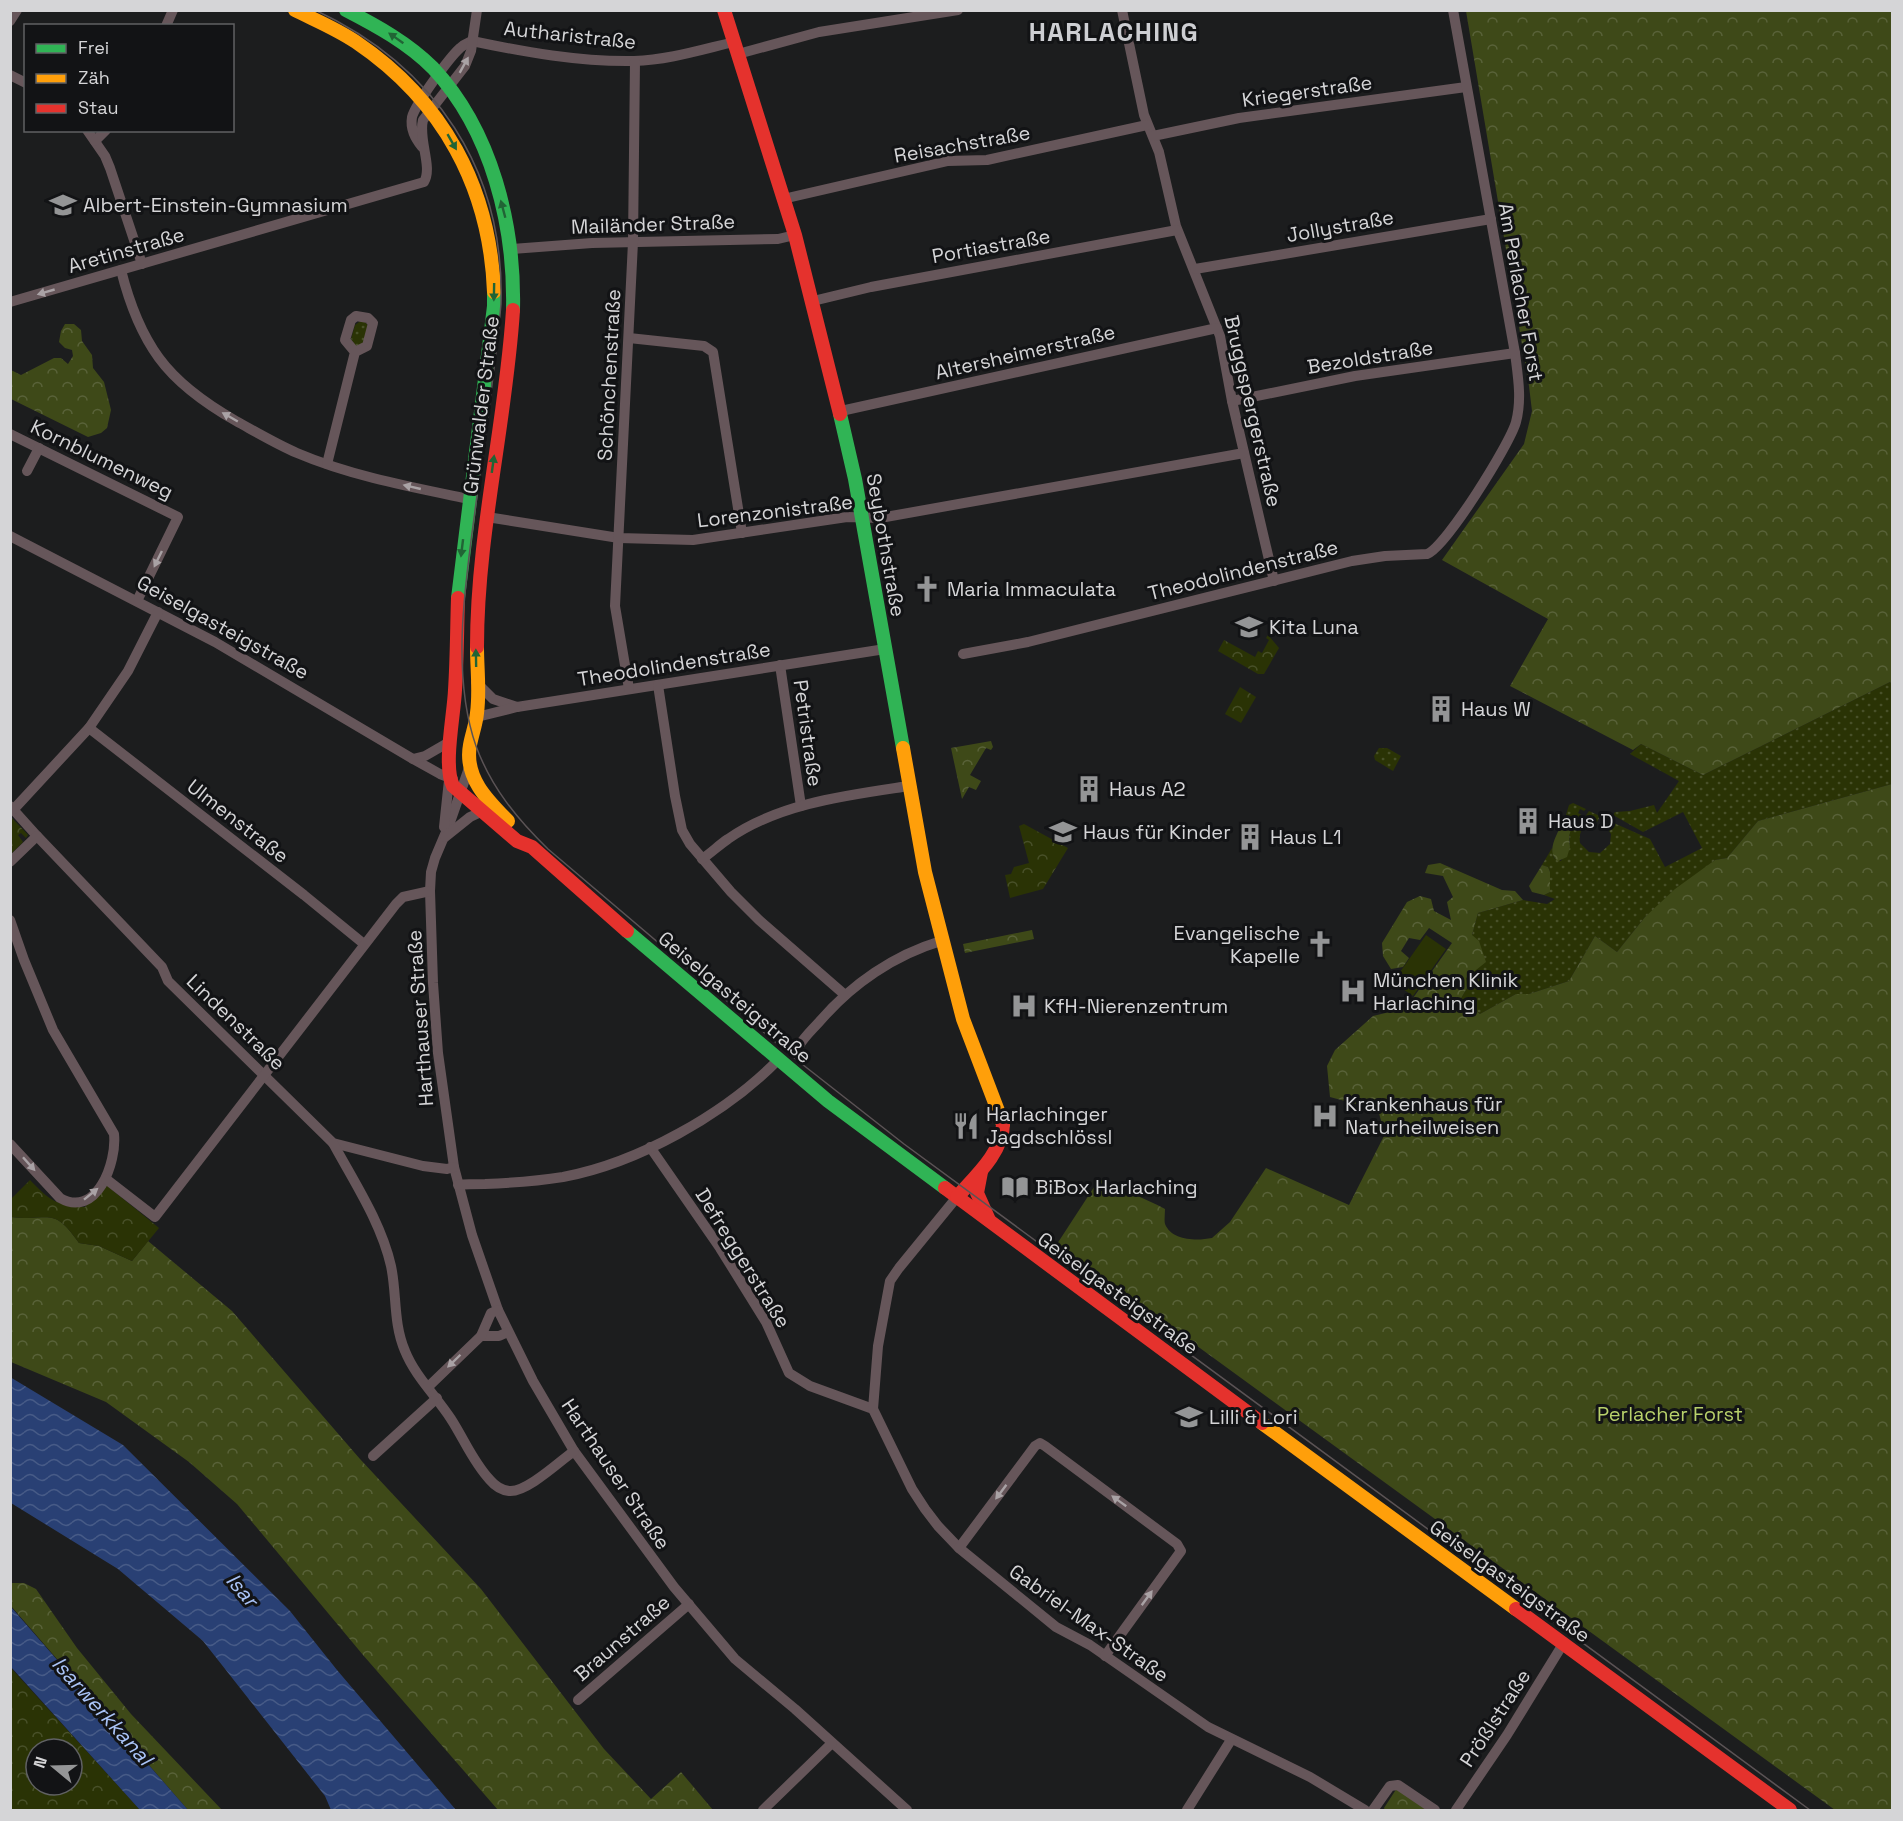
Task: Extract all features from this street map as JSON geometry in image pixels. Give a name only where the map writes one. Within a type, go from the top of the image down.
[{"type":"main road","name":"Grünwalder Straße","points":[[295,10],[357,43],[397,76],[421,100],[447,133],[470,175],[484,211],[493,262],[492,323],[469,499],[456,623],[449,778]]},
{"type":"main road","name":"Grünwalder Straße","points":[[346,10],[396,37],[439,75],[449,87],[464,109],[486,157],[503,204],[512,249],[514,308],[476,611],[477,717],[469,750],[470,768],[482,795],[532,847]]},
{"type":"main road","name":"Seybothstraße","points":[[724,10],[795,235],[841,411],[924,866],[941,941],[963,1019],[1004,1128],[1002,1138],[982,1167]]},
{"type":"main road","points":[[453,708],[465,718],[477,717]]},
{"type":"main road","name":"Geiselgasteigstraße","points":[[449,778],[462,788],[483,812],[518,841],[532,847],[642,945],[835,1107],[1790,1810]]},
{"type":"main road","points":[[957,1197],[982,1167]]},
{"type":"main road","points":[[982,1167],[977,1193],[990,1222]]},
{"type":"street","points":[[10,21],[17,10]]},
{"type":"street","points":[[167,24],[173,10]]},
{"type":"street","points":[[422,147],[423,120],[465,66],[477,10]]},
{"type":"street","name":"Autharistraße","points":[[472,41],[569,57],[635,61],[736,48],[958,10]]},
{"type":"street","name":"Bruggspergerstraße","points":[[1122,10],[1148,125],[1153,136],[1177,230],[1217,328],[1274,581]]},
{"type":"street","name":"Am Perlacher Forst","points":[[1428,554],[1434,551],[1447,536],[1503,452],[1512,435],[1520,406],[1515,353],[1453,10]]},
{"type":"street","points":[[422,147],[413,134],[415,110],[461,47],[472,41]]},
{"type":"street","name":"Schönchenstraße","points":[[629,689],[615,606],[633,242],[635,61]]},
{"type":"street","points":[[10,75],[24,82]]},
{"type":"street","name":"Kriegerstraße","points":[[1153,136],[1239,118],[1466,87]]},
{"type":"street","name":"Reisachstraße","points":[[783,199],[948,161],[987,160],[1148,125]]},
{"type":"street","points":[[88,132],[110,168],[142,264]]},
{"type":"street","points":[[95,141],[104,132]]},
{"type":"street","name":"Aretinstraße","points":[[10,302],[424,182],[428,172],[422,147]]},
{"type":"street","name":"Jollystraße","points":[[1194,269],[1491,219]]},
{"type":"street","name":"Portiastraße","points":[[813,301],[892,283],[1177,230]]},
{"type":"street","name":"Mailänder Straße","points":[[512,249],[592,243],[778,239],[795,235]]},
{"type":"street","points":[[121,270],[128,297],[148,342],[160,360],[180,380],[223,413],[296,452],[327,464],[469,499]]},
{"type":"street","name":"Altersheimerstraße","points":[[841,411],[1217,328]]},
{"type":"street","points":[[629,338],[704,346],[712,352],[742,533]]},
{"type":"street","points":[[327,464],[355,352]]},
{"type":"street","name":"Bezoldstraße","points":[[1232,401],[1343,378],[1515,353]]},
{"type":"street","name":"Kornblumenweg","points":[[10,434],[178,517],[136,601]]},
{"type":"street","points":[[27,471],[39,448]]},
{"type":"street","name":"Lorenzonistraße","points":[[486,517],[619,538],[694,540],[847,517],[880,518],[1244,453]]},
{"type":"street","name":"Geiselgasteigstraße","points":[[10,536],[215,642],[449,778]]},
{"type":"street","name":"Theodolindenstraße","points":[[963,654],[1028,642],[1359,560],[1428,554]]},
{"type":"street","points":[[12,807],[89,728],[128,671],[158,612]]},
{"type":"street","name":"Theodolindenstraße","points":[[477,717],[517,707],[885,649]]},
{"type":"street","name":"Petristraße","points":[[780,664],[801,806]]},
{"type":"street","points":[[476,681],[493,699],[517,707]]},
{"type":"street","points":[[658,685],[675,796],[682,830],[690,844],[759,920],[845,994]]},
{"type":"street","name":"Ulmenstraße","points":[[89,728],[295,887],[364,944]]},
{"type":"street","points":[[413,759],[425,756],[451,741]]},
{"type":"street","points":[[442,839],[470,768]]},
{"type":"street","points":[[442,839],[449,778]]},
{"type":"street","points":[[702,859],[729,838],[771,817],[801,806],[909,786]]},
{"type":"street","name":"Geiselgasteigstraße","points":[[462,788],[482,795]]},
{"type":"street","name":"Lindenstraße","points":[[12,807],[162,967],[168,981],[333,1143]]},
{"type":"street","points":[[442,839],[470,817],[483,812]]},
{"type":"street","points":[[10,862],[37,836]]},
{"type":"street","name":"Harthauser Straße","points":[[442,839],[435,858],[430,891],[438,1053],[458,1185],[478,1254],[508,1332],[573,1451],[651,1558],[689,1604],[735,1659],[786,1701],[907,1810]]},
{"type":"street","points":[[106,1179],[154,1217],[396,904],[403,897],[430,891]]},
{"type":"street","points":[[10,920],[53,1030],[114,1134],[116,1147],[106,1179],[86,1200],[66,1202],[47,1185],[10,1144]]},
{"type":"street","points":[[800,1046],[845,994],[897,959],[941,941]]},
{"type":"street","points":[[458,1185],[561,1177],[593,1170],[688,1129],[746,1089],[778,1060]]},
{"type":"street","points":[[333,1143],[423,1166],[447,1169],[454,1167]]},
{"type":"street","points":[[333,1143],[376,1224],[391,1265],[397,1327],[405,1353],[488,1478],[496,1487],[505,1491],[524,1488],[573,1451]]},
{"type":"street","name":"Defreggerstraße","points":[[650,1147],[720,1248],[752,1299],[766,1322],[789,1373],[810,1386],[873,1409]]},
{"type":"street","points":[[873,1409],[878,1346],[890,1281],[898,1268],[957,1197]]},
{"type":"street","points":[[428,1387],[481,1336],[491,1313],[498,1310]]},
{"type":"street","points":[[481,1336],[499,1336],[508,1332]]},
{"type":"street","points":[[373,1456],[437,1398]]},
{"type":"street","name":"Gabriel-Max-Straße","points":[[873,1409],[912,1489],[938,1526],[983,1569],[1056,1627],[1090,1645],[1171,1703],[1231,1740],[1310,1777],[1365,1810]]},
{"type":"street","points":[[959,1548],[1035,1446],[1040,1443],[1045,1446],[1177,1544],[1181,1551],[1105,1656]]},
{"type":"street","name":"Braunstraße","points":[[578,1700],[689,1604]]},
{"type":"street","name":"Prößlstraße","points":[[1456,1810],[1507,1736],[1563,1644]]},
{"type":"street","points":[[1187,1810],[1231,1740]]},
{"type":"street","points":[[763,1810],[832,1743]]},
{"type":"street","points":[[1373,1810],[1390,1786],[1398,1785],[1436,1810]]},
{"type":"green space","points":[[1466,11],[1892,11],[1892,684],[1890,682],[1703,775],[1641,744],[1633,750],[1510,686],[1548,619],[1442,560],[1524,444],[1532,411]]},
{"type":"green space","points":[[362,320],[367,324],[367,334],[362,344],[356,346],[351,339],[355,325]]},
{"type":"green space","points":[[65,324],[74,324],[81,330],[82,341],[92,355],[93,368],[104,382],[111,410],[107,428],[101,433],[88,437],[11,399],[11,370],[21,375],[54,358],[61,358],[68,364],[73,356],[72,350],[65,348],[59,342]]},
{"type":"green space","points":[[1268,635],[1279,648],[1264,674],[1258,674],[1218,651],[1224,640],[1255,657],[1258,651],[1262,653],[1269,640],[1266,638]]},
{"type":"green space","points":[[1890,682],[1892,684],[1892,784],[1758,821],[1727,858],[1715,860],[1645,917],[1617,952],[1595,936],[1569,981],[1529,994],[1516,994],[1480,1014],[1460,1000],[1467,988],[1465,978],[1478,913],[1523,900],[1547,904],[1555,899],[1544,895],[1550,892],[1550,872],[1548,867],[1542,865],[1552,848],[1554,858],[1561,861],[1570,847],[1568,818],[1565,818],[1569,805],[1573,803],[1586,809],[1584,811],[1580,809],[1578,813],[1585,817],[1589,811],[1600,816],[1597,822],[1586,825],[1580,834],[1580,843],[1589,852],[1600,853],[1610,844],[1611,834],[1605,825],[1607,820],[1650,839],[1665,867],[1702,848],[1683,812],[1643,832],[1613,815],[1615,812],[1654,805],[1657,813],[1679,781],[1630,754],[1641,744],[1703,775]]},
{"type":"green space","points":[[1240,687],[1256,697],[1241,723],[1225,714]]},
{"type":"green space","points":[[991,741],[993,747],[991,750],[986,748],[970,775],[981,781],[976,790],[969,787],[962,799],[951,748]]},
{"type":"green space","points":[[1379,748],[1387,748],[1401,756],[1393,771],[1375,760],[1374,756]]},
{"type":"green space","name":"Perlacher Forst","points":[[1892,784],[1892,1810],[1835,1810],[1057,1244],[1098,1181],[1103,1180],[1165,1209],[1165,1224],[1168,1230],[1179,1237],[1192,1239],[1212,1238],[1230,1222],[1266,1168],[1349,1205],[1385,1134],[1378,1110],[1330,1097],[1327,1066],[1335,1050],[1373,1016],[1406,1008],[1452,943],[1429,928],[1420,940],[1409,938],[1401,951],[1409,958],[1403,967],[1391,969],[1383,956],[1382,943],[1407,902],[1420,896],[1431,899],[1434,911],[1451,920],[1447,902],[1453,897],[1443,876],[1425,873],[1428,865],[1440,863],[1502,890],[1515,891],[1523,900],[1478,913],[1472,935],[1479,941],[1486,962],[1466,978],[1467,988],[1460,1000],[1480,1014],[1516,994],[1529,994],[1569,981],[1595,936],[1617,952],[1645,917],[1675,889],[1715,860],[1727,858],[1758,821]]},
{"type":"green space","points":[[11,817],[28,835],[26,838],[21,833],[18,835],[23,842],[11,854]]},
{"type":"green space","points":[[1565,818],[1570,818],[1573,823],[1569,836],[1570,847],[1567,857],[1558,861],[1552,852]]},
{"type":"green space","points":[[1024,824],[1068,848],[1043,889],[1010,898],[1005,875],[1011,874],[1014,867],[1029,863],[1019,826]]},
{"type":"green space","points":[[1542,865],[1548,867],[1550,872],[1550,892],[1544,895],[1532,892],[1529,886]]},
{"type":"green space","points":[[1032,930],[1034,939],[965,953],[963,944]]},
{"type":"green space","points":[[1426,935],[1446,949],[1413,996],[1393,982]]},
{"type":"green space","points":[[30,1180],[54,1201],[85,1207],[106,1185],[159,1228],[132,1261],[99,1246],[79,1243],[70,1231],[56,1219],[11,1217],[11,1199]]},
{"type":"green space","points":[[11,1217],[56,1219],[70,1231],[79,1243],[99,1246],[132,1261],[148,1241],[232,1311],[360,1459],[481,1589],[604,1749],[651,1799],[681,1772],[713,1810],[498,1810],[363,1655],[237,1504],[189,1462],[106,1402],[11,1362]]},
{"type":"green space","points":[[10,1583],[24,1583],[36,1589],[77,1648],[131,1714],[222,1810],[188,1810],[11,1606]]},
{"type":"green space","points":[[10,1667],[74,1737],[24,1737],[24,1797],[84,1797],[84,1748],[140,1810],[11,1810]]},
{"type":"green space","points":[[1397,1788],[1431,1810],[1385,1810],[1384,1808]]},
{"type":"water","name":"Isar","points":[[10,1377],[123,1445],[290,1611],[456,1810],[331,1810],[325,1796],[203,1641],[118,1569],[11,1503]]},
{"type":"water","points":[[11,1607],[188,1810],[140,1810],[84,1748],[84,1737],[74,1737],[11,1667]]},
{"type":"tram line","points":[[315,10],[358,33],[395,61],[428,92],[454,128],[476,167],[490,209],[499,255],[501,304],[493,382],[467,569],[462,660],[468,718],[476,746],[489,775],[506,802],[548,849],[793,1057],[904,1144],[1810,1810]]},
{"type":"traffic: fast","points":[[346,10],[392,36],[423,59],[453,93],[471,121],[485,150],[504,213],[513,278],[513,310]]},
{"type":"traffic: fast","points":[[458,598],[494,292]]},
{"type":"traffic: fast","points":[[840,414],[855,479],[903,748]]},
{"type":"traffic: fast","points":[[627,931],[828,1101],[945,1188]]},
{"type":"traffic: slow","points":[[295,10],[349,37],[387,65],[414,91],[437,119],[472,182],[483,217],[494,292]]},
{"type":"traffic: slow","points":[[477,647],[478,705],[470,745],[470,767],[485,796],[508,821]]},
{"type":"traffic: slow","points":[[903,748],[925,872],[963,1019],[1003,1124]]},
{"type":"traffic: slow","points":[[1262,1423],[1516,1609]]},
{"type":"traffic: jam","points":[[724,10],[795,235],[840,414]]},
{"type":"traffic: jam","points":[[477,647],[482,562],[513,310]]},
{"type":"traffic: jam","points":[[458,598],[456,679],[449,753],[450,777],[453,786],[517,841],[532,847],[627,931]]},
{"type":"traffic: jam","points":[[957,1197],[987,1164],[998,1144],[1003,1124]]},
{"type":"traffic: jam","points":[[981,1172],[977,1193],[989,1220]]},
{"type":"traffic: jam","points":[[945,1188],[1262,1423]]},
{"type":"traffic: jam","points":[[1516,1609],[1790,1810]]},
{"type":"place","name":"Albert-Einstein-Gymnasium","points":[[63,205]]},
{"type":"place","name":"Maria Immaculata","points":[[927,589]]},
{"type":"place","name":"Kita Luna","points":[[1249,627]]},
{"type":"place","name":"Haus W","points":[[1441,709]]},
{"type":"place","name":"Haus A2","points":[[1089,789]]},
{"type":"place","name":"Haus D","points":[[1528,821]]},
{"type":"place","name":"Haus für Kinder","points":[[1063,832]]},
{"type":"place","name":"Haus L1","points":[[1250,837]]},
{"type":"place","name":"Evangelische Kapelle","points":[[1320,944]]},
{"type":"place","name":"München Klinik Harlaching","points":[[1353,991]]},
{"type":"place","name":"KfH-Nierenzentrum","points":[[1024,1006]]},
{"type":"place","name":"Krankenhaus für Naturheilweisen","points":[[1325,1116]]},
{"type":"place","name":"Harlachinger Jagdschlössl","points":[[966,1126]]},
{"type":"place","name":"BiBox Harlaching","points":[[1015,1187]]},
{"type":"place","name":"Lilli & Lori","points":[[1189,1417]]},
{"type":"district","name":"HARLACHING","points":[[1114,32]]},
{"type":"water label","name":"Isarwerkkanal","points":[[102,1711]]}]
